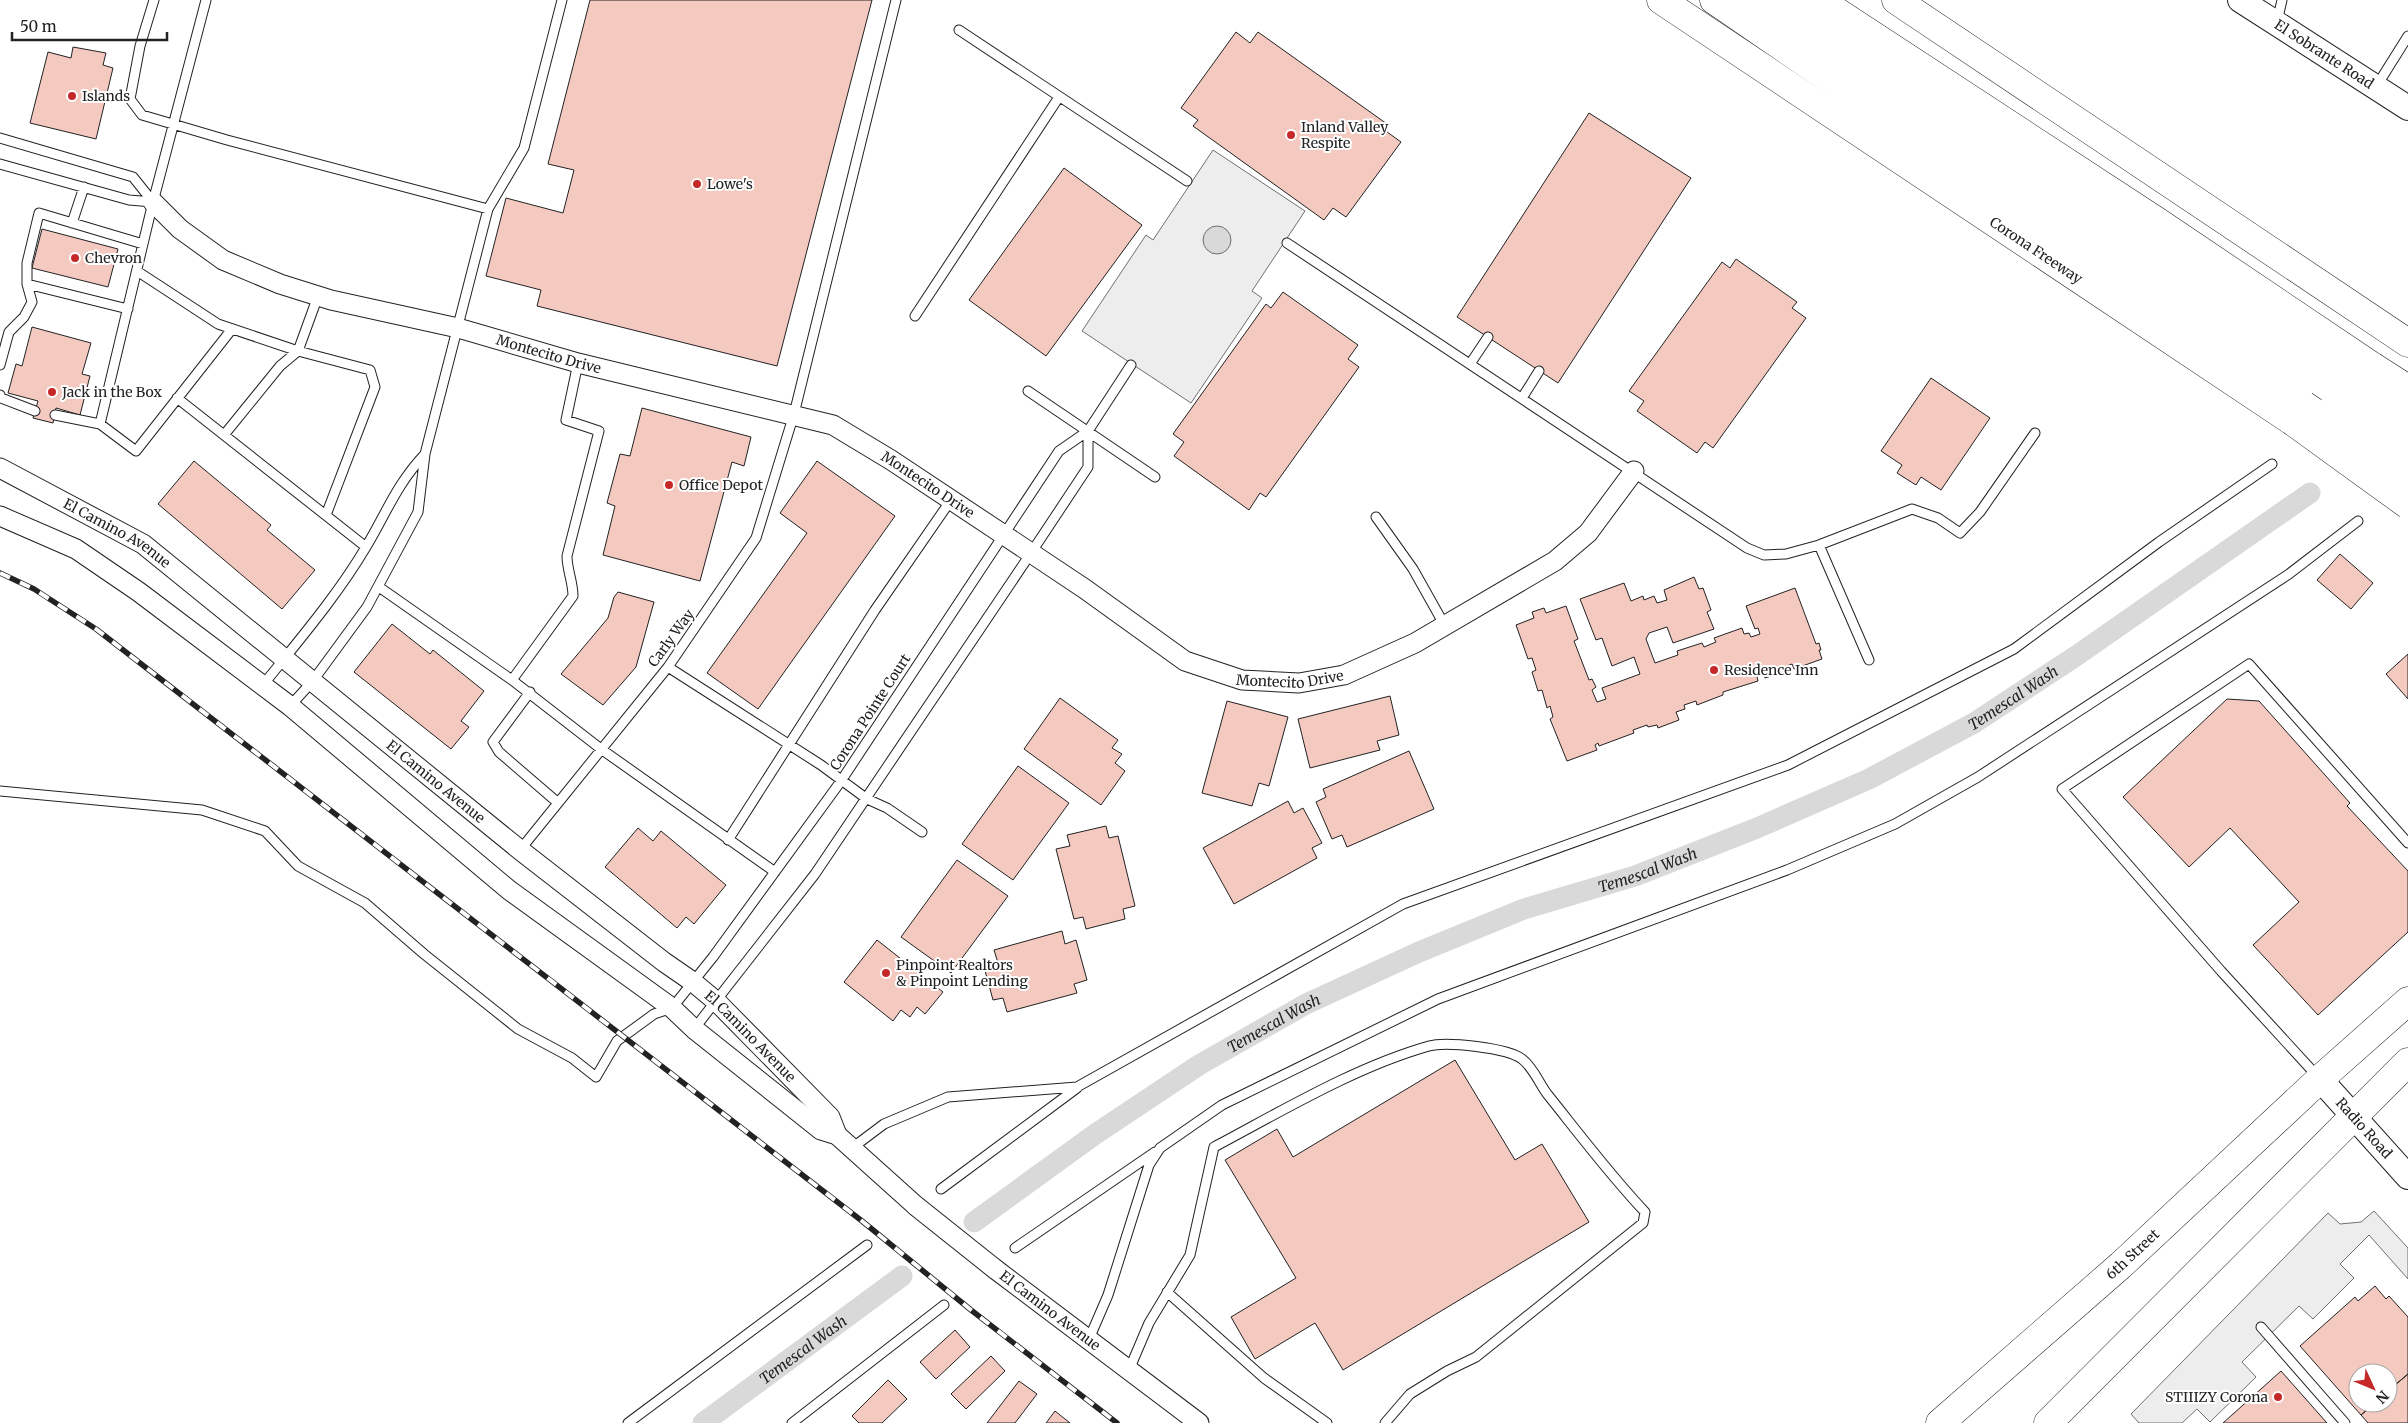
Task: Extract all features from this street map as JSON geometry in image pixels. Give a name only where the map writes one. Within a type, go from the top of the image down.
[{"type":"main road","name":"Corona Freeway","points":[[1660,0],[2298,413],[2408,505]]},
{"type":"main road","points":[[1714,0],[2298,413],[2408,476]]},
{"type":"main road","points":[[1749,0],[2354,381],[2408,389]]},
{"type":"main road","points":[[1784,0],[2408,417]]},
{"type":"main road","points":[[1819,0],[2150,217],[2354,381],[2408,446]]},
{"type":"main road","points":[[1896,0],[2406,341]]},
{"type":"main road","name":"6th Street","points":[[1940,1423],[2121,1265],[2320,1079],[2408,1001]]},
{"type":"main road","points":[[2048,1423],[2408,1062]]},
{"type":"street","name":"El Sobrante Road","points":[[2240,0],[2408,108]]},
{"type":"street","name":"Montecito Drive","points":[[154,202],[180,229],[223,260],[280,284],[318,296],[458,328],[578,363],[833,425],[1031,553],[1185,661],[1242,680],[1299,683],[1344,675],[1415,643],[1555,561],[1588,533],[1634,471]]},
{"type":"street","name":"El Camino Avenue","points":[[0,468],[143,544],[520,850],[664,962],[693,982],[717,1002],[830,1118],[837,1135]]},
{"type":"street","name":"El Camino Avenue","points":[[0,516],[76,548],[140,592],[263,684],[508,890],[672,1008],[694,1029],[821,1130],[837,1135],[916,1206],[995,1269],[1199,1423]]},
{"type":"street","name":"Radio Road","points":[[2320,1079],[2408,1177]]},
{"type":"lane","points":[[154,0],[140,46],[130,100],[142,115],[488,208]]},
{"type":"lane","points":[[100,424],[143,244],[206,0]]},
{"type":"lane","points":[[290,706],[312,682],[367,607],[418,512],[425,454],[488,208],[524,148],[562,0]]},
{"type":"lane","name":"Carly Way","points":[[520,850],[668,667],[756,538],[794,414],[896,0]]},
{"type":"lane","points":[[2277,24],[2282,0]]},
{"type":"lane","points":[[959,30],[1187,181]]},
{"type":"lane","points":[[2376,87],[2408,36]]},
{"type":"lane","points":[[915,316],[1059,96]]},
{"type":"lane","points":[[0,138],[133,177],[154,202]]},
{"type":"lane","points":[[0,164],[129,200],[154,202]]},
{"type":"lane","points":[[72,223],[84,187]]},
{"type":"lane","points":[[0,365],[9,332],[24,317],[32,302],[27,284],[27,263],[39,213],[143,244]]},
{"type":"lane","points":[[1286,243],[1634,471],[1747,548],[1764,555],[1786,554],[1819,545],[1912,509],[1938,518],[1960,533],[1980,512],[2035,433]]},
{"type":"lane","points":[[137,271],[218,324],[298,351],[370,370],[375,387],[326,515]]},
{"type":"lane","points":[[27,284],[128,309]]},
{"type":"lane","points":[[224,435],[280,366],[298,351],[318,296]]},
{"type":"lane","points":[[55,415],[100,424],[136,451],[232,329]]},
{"type":"lane","points":[[1470,364],[1488,338]]},
{"type":"lane","points":[[512,680],[572,596],[573,582],[567,566],[567,556],[599,430],[566,420],[578,363]]},
{"type":"lane","points":[[694,1029],[717,1002],[815,874],[1088,467],[1088,431],[1131,366]]},
{"type":"lane","points":[[1522,398],[1539,371]]},
{"type":"lane","points":[[1028,391],[1155,477]]},
{"type":"lane","points":[[0,395],[1,398],[36,411]]},
{"type":"lane","points":[[177,398],[366,547]]},
{"type":"lane","name":"Corona Pointe Court","points":[[672,1008],[841,781],[1059,451],[1088,431]]},
{"type":"lane","points":[[263,684],[322,612],[366,547],[406,475],[425,454]]},
{"type":"lane","points":[[941,1189],[1077,1088],[1403,904],[1788,765],[2014,649],[2159,542],[2272,464]]},
{"type":"lane","points":[[728,840],[788,743],[875,610],[951,500]]},
{"type":"lane","points":[[1376,517],[1413,570],[1445,626]]},
{"type":"lane","points":[[1015,1248],[1222,1105],[1438,999],[1787,870],[1895,824],[1978,777],[2273,585],[2358,521]]},
{"type":"lane","points":[[1819,545],[1869,660]]},
{"type":"lane","points":[[379,587],[530,692],[601,749],[775,872]]},
{"type":"lane","points":[[2320,1079],[2221,971],[2062,789],[2248,664],[2408,843]]},
{"type":"lane","points":[[668,667],[788,743],[841,781],[922,832]]},
{"type":"lane","points":[[530,692],[493,742],[498,752],[557,802]]},
{"type":"lane","points":[[0,791],[202,810],[265,831],[298,866],[365,903],[424,954],[518,1029],[572,1058],[596,1076],[617,1041],[654,1014],[672,1008]]},
{"type":"lane","points":[[1129,1370],[1148,1323],[1190,1256],[1214,1147],[1349,1076],[1431,1045],[1482,1047],[1504,1051],[1522,1059],[1546,1093],[1618,1184],[1645,1212],[1643,1223],[1476,1357],[1448,1370],[1410,1394],[1384,1423]]},
{"type":"lane","points":[[852,1148],[884,1124],[948,1097],[1077,1088]]},
{"type":"lane","points":[[1088,1339],[1108,1295],[1149,1165],[1160,1148]]},
{"type":"lane","points":[[628,1423],[867,1245]]},
{"type":"lane","points":[[1167,1292],[1264,1378],[1327,1423]]},
{"type":"lane","points":[[792,1423],[944,1305]]},
{"type":"lane","points":[[2261,1327],[2345,1423]]},
{"type":"shaded area","points":[[1213,150],[1305,211],[1252,291],[1262,298],[1191,403],[1082,331],[1146,235],[1153,240]]},
{"type":"shaded area","points":[[1217,226],[1227,230],[1231,240],[1227,250],[1217,254],[1207,250],[1203,240],[1207,230]]},
{"type":"shaded area","points":[[2374,1211],[2408,1248],[2408,1279],[2369,1235],[2340,1264],[2354,1278],[2313,1319],[2299,1306],[2242,1362],[2256,1377],[2210,1422],[2197,1409],[2182,1423],[2139,1423],[2131,1414],[2328,1213],[2340,1224],[2361,1222]]},
{"type":"building","name":"Lowe's","points":[[590,0],[872,0],[777,366],[537,306],[541,290],[486,276],[506,198],[563,213],[574,170],[548,164]]},
{"type":"building","points":[[1236,32],[1250,43],[1258,32],[1387,124],[1383,129],[1401,142],[1346,217],[1333,208],[1324,220],[1193,126],[1198,120],[1181,108]]},
{"type":"building","name":"Islands","points":[[73,47],[106,53],[103,65],[113,68],[96,139],[30,123],[48,52],[71,58]]},
{"type":"building","points":[[1589,113],[1691,178],[1558,383],[1457,317]]},
{"type":"building","points":[[1064,168],[1142,225],[1046,356],[969,300]]},
{"type":"building","points":[[42,229],[118,249],[108,287],[32,268]]},
{"type":"building","points":[[1736,259],[1797,302],[1792,308],[1806,318],[1713,448],[1705,442],[1697,453],[1637,411],[1644,401],[1629,391],[1722,262],[1730,268]]},
{"type":"building","points":[[1283,292],[1358,345],[1348,359],[1359,367],[1266,497],[1260,493],[1249,510],[1174,456],[1184,442],[1173,434],[1266,304],[1271,308]]},
{"type":"building","points":[[32,327],[91,343],[82,374],[90,376],[80,415],[56,408],[53,423],[33,418],[38,401],[8,393],[16,364],[22,366]]},
{"type":"building","points":[[1931,378],[1990,418],[1941,490],[1921,477],[1916,485],[1897,473],[1902,465],[1881,451]]},
{"type":"building","name":"Office Depot","points":[[642,408],[751,437],[744,466],[732,462],[700,581],[603,555],[615,506],[607,503],[620,454],[630,456]]},
{"type":"building","points":[[194,461],[271,525],[267,530],[315,570],[282,609],[158,504]]},
{"type":"building","points":[[817,461],[895,516],[758,709],[707,673],[807,533],[780,513]]},
{"type":"building","points":[[2340,554],[2373,583],[2351,609],[2317,580]]},
{"type":"building","name":"Residence Inn","points":[[1694,577],[1699,589],[1703,588],[1711,610],[1707,612],[1714,629],[1673,643],[1667,627],[1649,633],[1646,639],[1655,663],[1678,655],[1677,651],[1702,643],[1704,647],[1716,642],[1714,638],[1742,628],[1744,634],[1749,633],[1751,637],[1760,634],[1758,628],[1755,629],[1746,606],[1795,588],[1816,644],[1819,643],[1822,659],[1794,669],[1792,664],[1787,666],[1789,670],[1765,678],[1764,674],[1757,677],[1758,681],[1723,692],[1723,695],[1697,705],[1696,701],[1684,705],[1685,709],[1676,712],[1679,720],[1658,728],[1657,725],[1648,727],[1647,725],[1633,730],[1634,733],[1599,746],[1598,743],[1595,745],[1597,750],[1567,761],[1550,719],[1553,717],[1550,706],[1547,708],[1542,690],[1538,691],[1532,672],[1536,670],[1532,658],[1528,659],[1516,625],[1534,618],[1532,612],[1544,608],[1546,613],[1566,606],[1578,639],[1574,641],[1589,680],[1592,679],[1596,687],[1592,690],[1597,702],[1606,699],[1602,688],[1640,674],[1634,657],[1612,666],[1602,638],[1596,640],[1580,599],[1624,583],[1631,601],[1643,596],[1644,600],[1654,596],[1657,603],[1667,600],[1664,590]]},
{"type":"building","points":[[618,592],[654,602],[636,667],[603,705],[561,674],[608,618],[614,597]]},
{"type":"building","points":[[392,624],[430,654],[433,650],[484,691],[461,721],[469,727],[451,749],[354,672]]},
{"type":"building","points":[[2408,654],[2408,699],[2386,674]]},
{"type":"building","points":[[1390,696],[1399,735],[1377,741],[1380,750],[1310,768],[1298,719]]},
{"type":"building","points":[[1060,698],[1118,740],[1112,748],[1122,754],[1115,763],[1125,771],[1101,805],[1024,749]]},
{"type":"building","points":[[2227,699],[2259,701],[2350,803],[2347,806],[2408,871],[2408,932],[2318,1015],[2253,945],[2299,902],[2230,828],[2189,867],[2123,797]]},
{"type":"building","points":[[1227,701],[1288,717],[1269,786],[1259,783],[1252,806],[1202,793]]},
{"type":"building","points":[[1409,751],[1434,809],[1347,847],[1342,835],[1332,839],[1316,802],[1326,797],[1323,789]]},
{"type":"building","points":[[1018,766],[1069,803],[1013,880],[962,844]]},
{"type":"building","points":[[1288,801],[1294,813],[1303,808],[1322,843],[1312,848],[1317,858],[1234,904],[1203,848]]},
{"type":"building","points":[[1106,826],[1109,838],[1118,836],[1135,906],[1123,909],[1125,919],[1086,929],[1083,917],[1074,919],[1056,849],[1070,846],[1067,835]]},
{"type":"building","points":[[638,828],[653,841],[661,831],[726,885],[694,924],[686,917],[677,928],[605,867]]},
{"type":"building","points":[[957,860],[1008,896],[951,973],[901,937]]},
{"type":"building","points":[[1062,931],[1065,944],[1076,940],[1087,980],[1074,984],[1077,993],[1007,1012],[1003,998],[993,1000],[984,967],[998,963],[994,950]]},
{"type":"building","name":"Pinpoint Realtors & Pinpoint Lending","points":[[877,940],[943,992],[925,1014],[917,1007],[910,1017],[901,1010],[893,1021],[844,982]]},
{"type":"building","points":[[1455,1060],[1515,1160],[1542,1144],[1589,1222],[1343,1370],[1315,1323],[1255,1359],[1231,1317],[1296,1278],[1225,1160],[1277,1129],[1293,1157]]},
{"type":"building","points":[[2375,1286],[2386,1299],[2389,1296],[2408,1317],[2408,1374],[2398,1382],[2398,1363],[2348,1363],[2348,1400],[2300,1346],[2355,1297],[2358,1301]]},
{"type":"building","points":[[955,1330],[970,1347],[936,1379],[920,1362]]},
{"type":"building","points":[[991,1356],[1005,1371],[966,1409],[951,1394]]},
{"type":"building","name":"STIIIZY Corona","points":[[2281,1371],[2327,1423],[2223,1423]]},
{"type":"building","points":[[2408,1374],[2408,1423],[2368,1423],[2361,1415],[2363,1413],[2398,1413],[2398,1382]]},
{"type":"building","points":[[888,1380],[907,1399],[882,1423],[859,1423],[852,1416]]},
{"type":"building","points":[[1019,1381],[1037,1394],[1015,1423],[987,1423]]},
{"type":"building","points":[[1055,1411],[1070,1423],[1046,1423]]},
{"type":"waterway","name":"Temescal Wash","points":[[974,1222],[1094,1135],[1199,1065],[1306,1004],[1419,952],[1524,909],[1635,876],[1757,828],[1869,779],[1974,723],[2076,656],[2310,493]]},
{"type":"waterway","name":"Temescal Wash","points":[[703,1423],[902,1276]]},
{"type":"railway","points":[[0,573],[34,589],[96,629],[862,1221],[971,1310],[1117,1423]]},
{"type":"place","name":"Islands","points":[[72,96]]},
{"type":"place","name":"Inland Valley Respite","points":[[1291,135]]},
{"type":"place","name":"Lowe's","points":[[697,184]]},
{"type":"place","name":"Chevron","points":[[75,258]]},
{"type":"place","name":"Jack in the Box","points":[[52,392]]},
{"type":"place","name":"Office Depot","points":[[669,485]]},
{"type":"place","name":"Residence Inn","points":[[1714,670]]},
{"type":"place","name":"Pinpoint Realtors & Pinpoint Lending","points":[[886,973]]},
{"type":"place","name":"STIIIZY Corona","points":[[2278,1397]]}]
